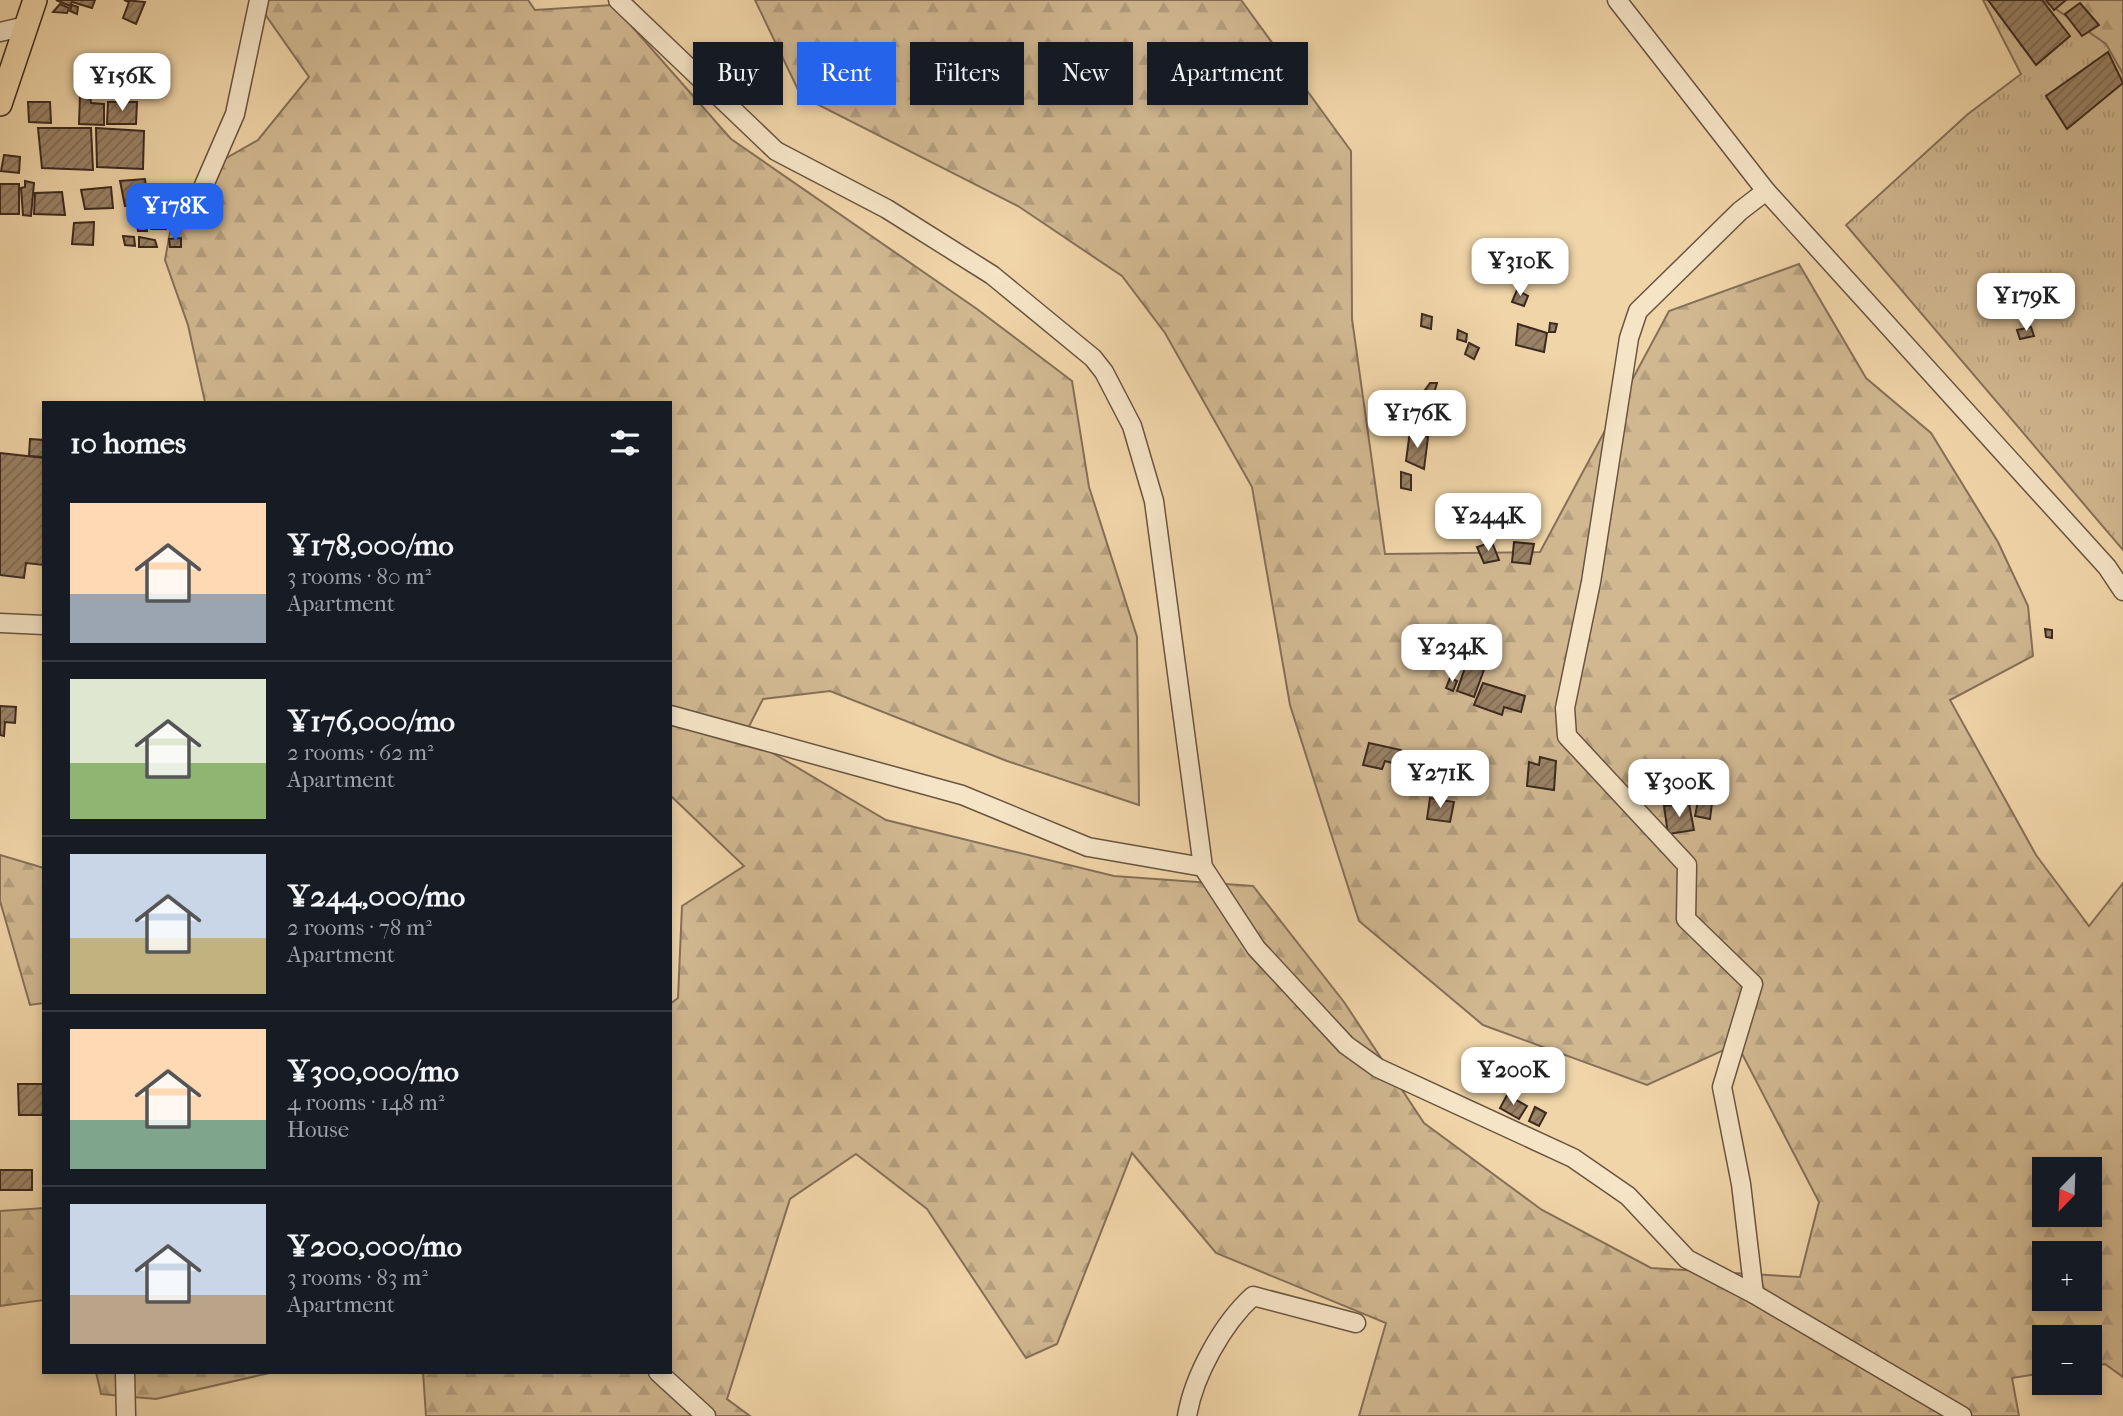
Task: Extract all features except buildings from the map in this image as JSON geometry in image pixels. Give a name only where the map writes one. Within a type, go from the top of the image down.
[{"type":"main road","points":[[0,104],[35,0]]},
{"type":"street","points":[[198,199],[235,114],[259,0]]},
{"type":"street","points":[[618,0],[776,151],[887,209],[992,275],[1093,358],[1104,372],[1132,426],[1154,501],[1203,867],[1256,948],[1346,1045],[1378,1068],[1573,1158],[1628,1196],[1688,1259],[1754,1294],[1962,1416]]},
{"type":"street","points":[[1617,0],[1766,191],[2107,567],[2123,591]]},
{"type":"street","points":[[0,32],[26,26]]},
{"type":"street","points":[[1754,1294],[1741,1184],[1722,1087],[1753,984],[1686,919],[1687,865],[1567,736],[1565,708],[1591,582],[1629,338],[1638,312],[1740,211],[1766,191]]},
{"type":"street","points":[[0,623],[42,625]]},
{"type":"street","points":[[672,716],[962,795],[1088,847],[1203,867]]},
{"type":"street","points":[[1187,1416],[1214,1346],[1236,1311],[1253,1296],[1356,1323]]},
{"type":"street","points":[[125,1374],[126,1416]]},
{"type":"street","points":[[659,1374],[706,1416]]},
{"type":"green space","points":[[255,0],[528,0],[535,10],[613,5],[693,96],[693,105],[701,105],[731,139],[977,309],[1072,381],[1089,487],[1137,637],[1139,805],[1007,761],[830,691],[763,699],[744,736],[886,820],[1114,876],[1253,886],[1344,1002],[1424,1123],[1542,1210],[1651,1268],[1800,1277],[1819,1202],[1737,1044],[1647,1085],[1483,1025],[1359,921],[1290,705],[1252,487],[1165,333],[1122,276],[1018,206],[819,105],[896,105],[896,42],[797,42],[797,88],[783,58],[783,42],[775,42],[755,0],[1241,0],[1272,42],[1147,42],[1147,105],[1308,105],[1308,92],[1351,151],[1352,319],[1385,554],[1540,552],[1669,311],[1799,264],[1866,378],[1931,433],[1998,542],[2028,606],[2033,656],[1950,700],[2036,855],[2089,926],[2123,883],[2123,1377],[2102,1364],[2102,1325],[2032,1325],[2032,1375],[2012,1378],[2019,1416],[1359,1416],[1386,1323],[1216,1253],[1132,1153],[1057,1344],[1026,1358],[927,1209],[856,1154],[790,1199],[727,1399],[750,1416],[426,1416],[423,1374],[672,1374],[672,1002],[678,998],[682,906],[744,866],[672,797],[672,401],[205,401],[188,325],[165,260],[173,216],[209,168],[258,140],[309,77]]},
{"type":"green space","points":[[1983,0],[2123,0],[2123,550],[1846,225],[1968,114],[2021,74]]},
{"type":"green space","points":[[2043,0],[2123,0],[2123,74],[2106,44]]},
{"type":"green space","points":[[0,855],[42,867],[42,1003],[30,1005],[0,901]]},
{"type":"green space","points":[[42,1208],[42,1300],[0,1306],[0,1211]]},
{"type":"green space","points":[[96,1374],[265,1374],[156,1399],[101,1394]]}]
